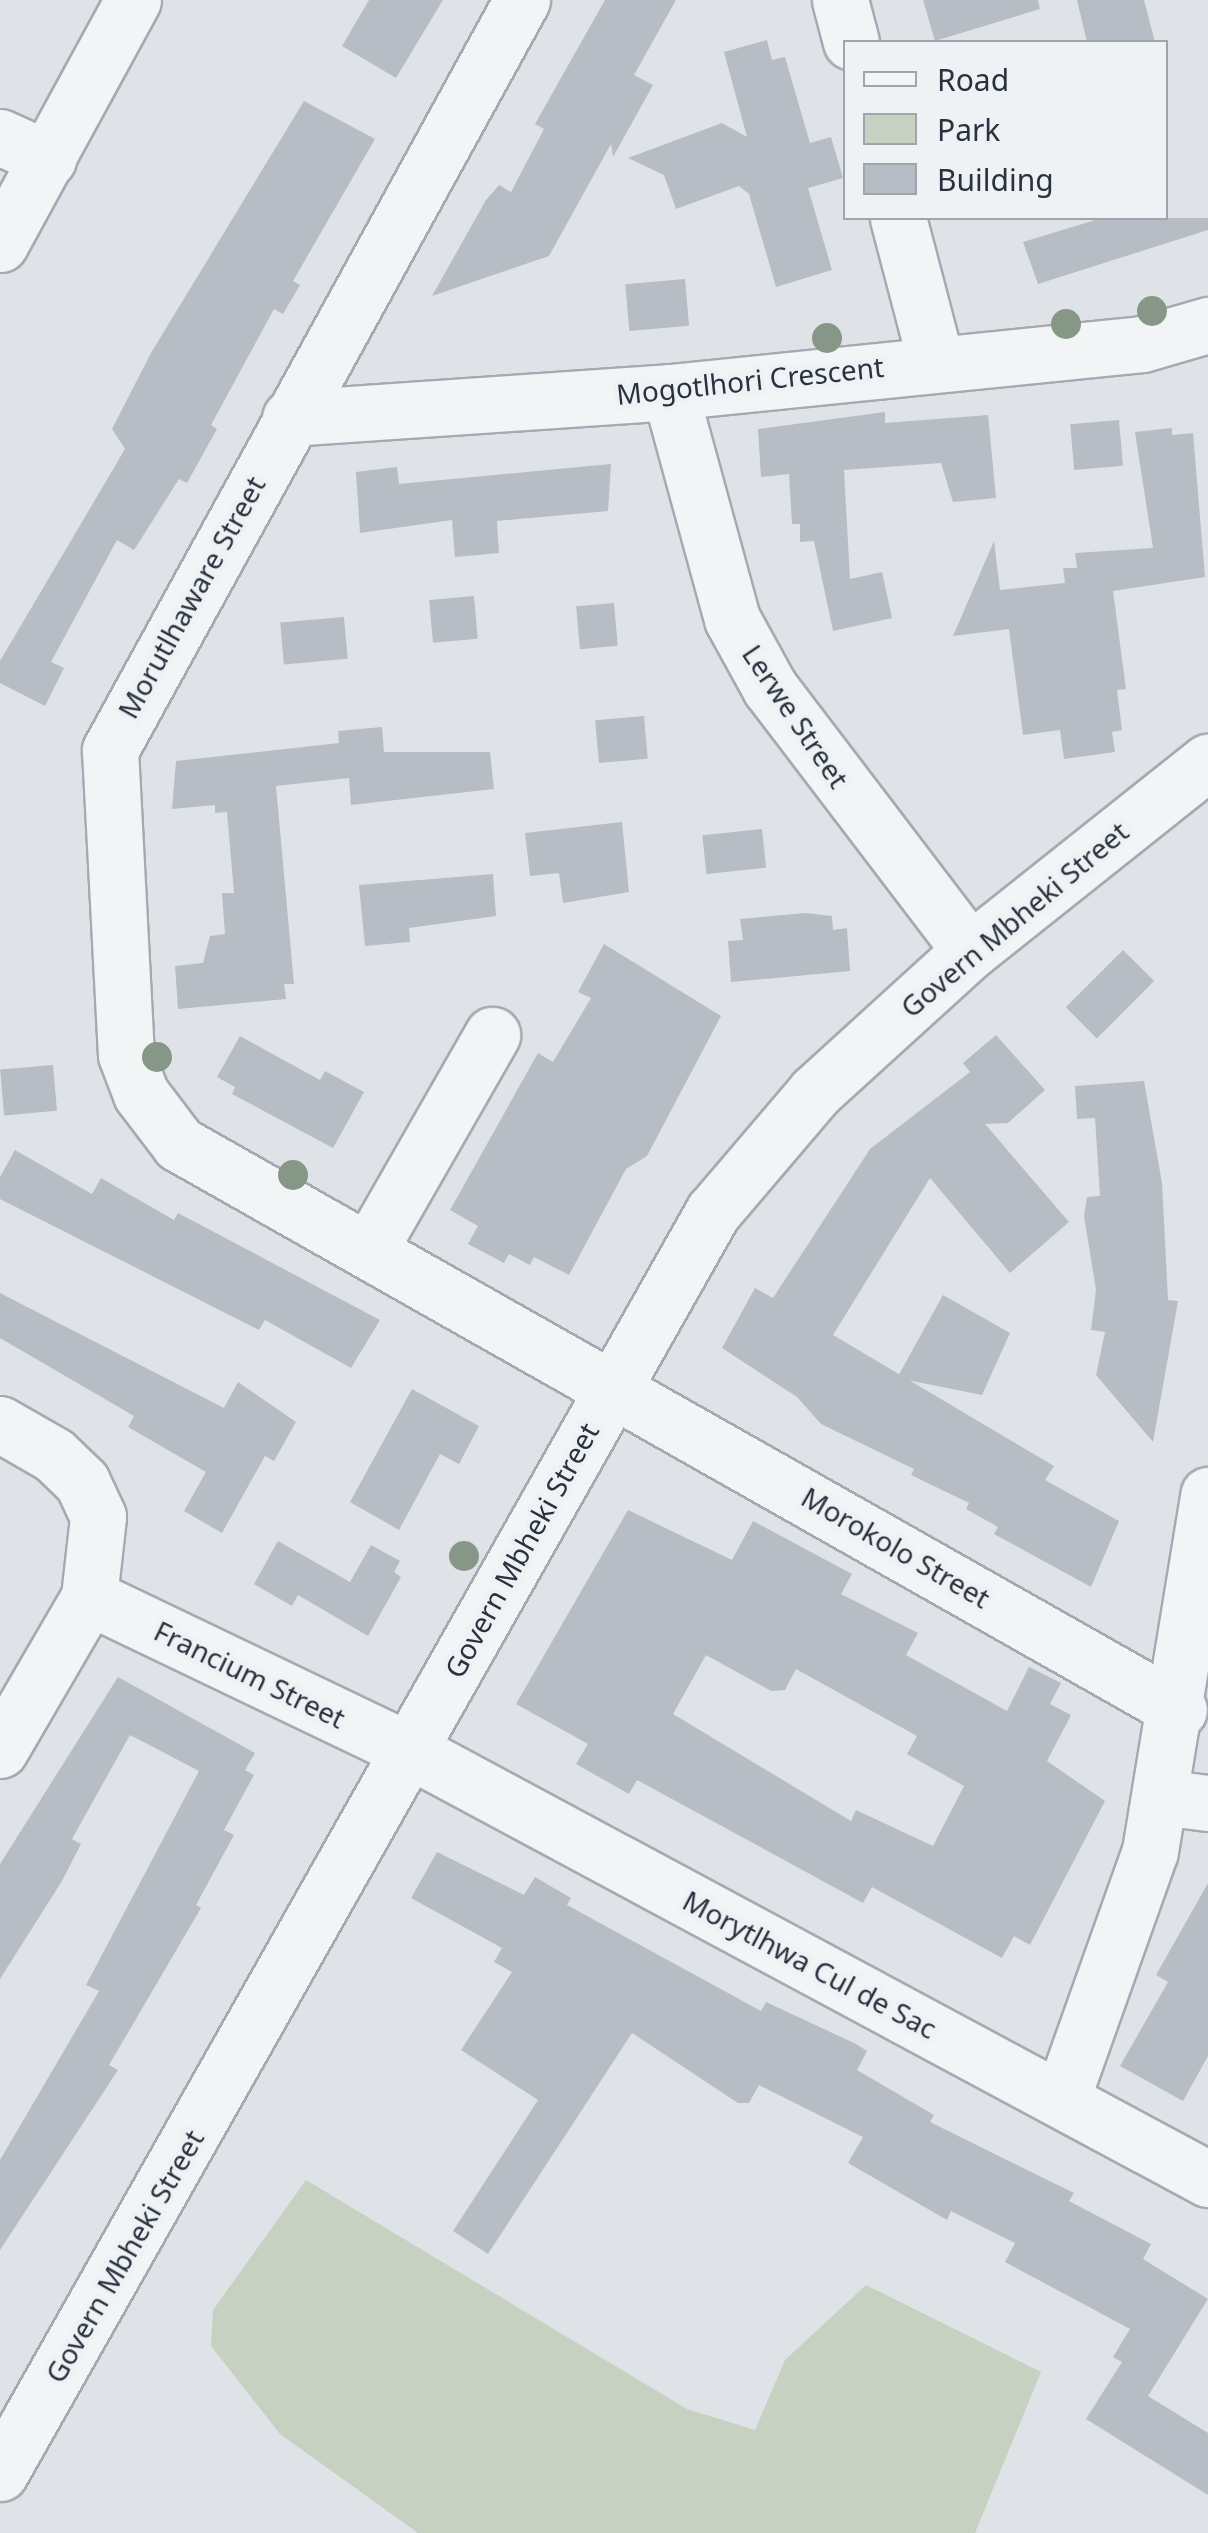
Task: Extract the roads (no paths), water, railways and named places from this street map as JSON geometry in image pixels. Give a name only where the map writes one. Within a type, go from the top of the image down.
[{"type":"street","points":[[0,244],[24,148],[133,0]]},
{"type":"street","name":"Morutlhaware Street","points":[[522,0],[110,750],[126,1054],[159,1126],[179,1144],[612,1384]]},
{"type":"street","points":[[840,0],[850,40]]},
{"type":"street","points":[[899,220],[935,359]]},
{"type":"street","name":"Mogotlhori Crescent","points":[[290,418],[670,392],[935,359],[1142,344],[1208,326]]},
{"type":"street","name":"Lerwe Street","points":[[670,392],[732,618],[770,688],[970,952]]},
{"type":"street","name":"Govern Mbheki Street","points":[[0,2473],[411,1751],[612,1384],[713,1212],[815,1092],[970,952],[1208,762]]},
{"type":"street","points":[[370,1250],[492,1035]]},
{"type":"street","name":"Morokolo Street","points":[[612,1384],[1179,1710]]},
{"type":"street","points":[[0,1424],[82,1482],[98,1517],[89,1598],[0,1750]]},
{"type":"street","points":[[1062,2098],[1184,1800],[1179,1710],[1206,1528]]},
{"type":"street","name":"Francium Street","points":[[89,1598],[411,1751]]},
{"type":"street","name":"Morytlhwa Cul de Sac","points":[[411,1751],[1208,2179]]}]
